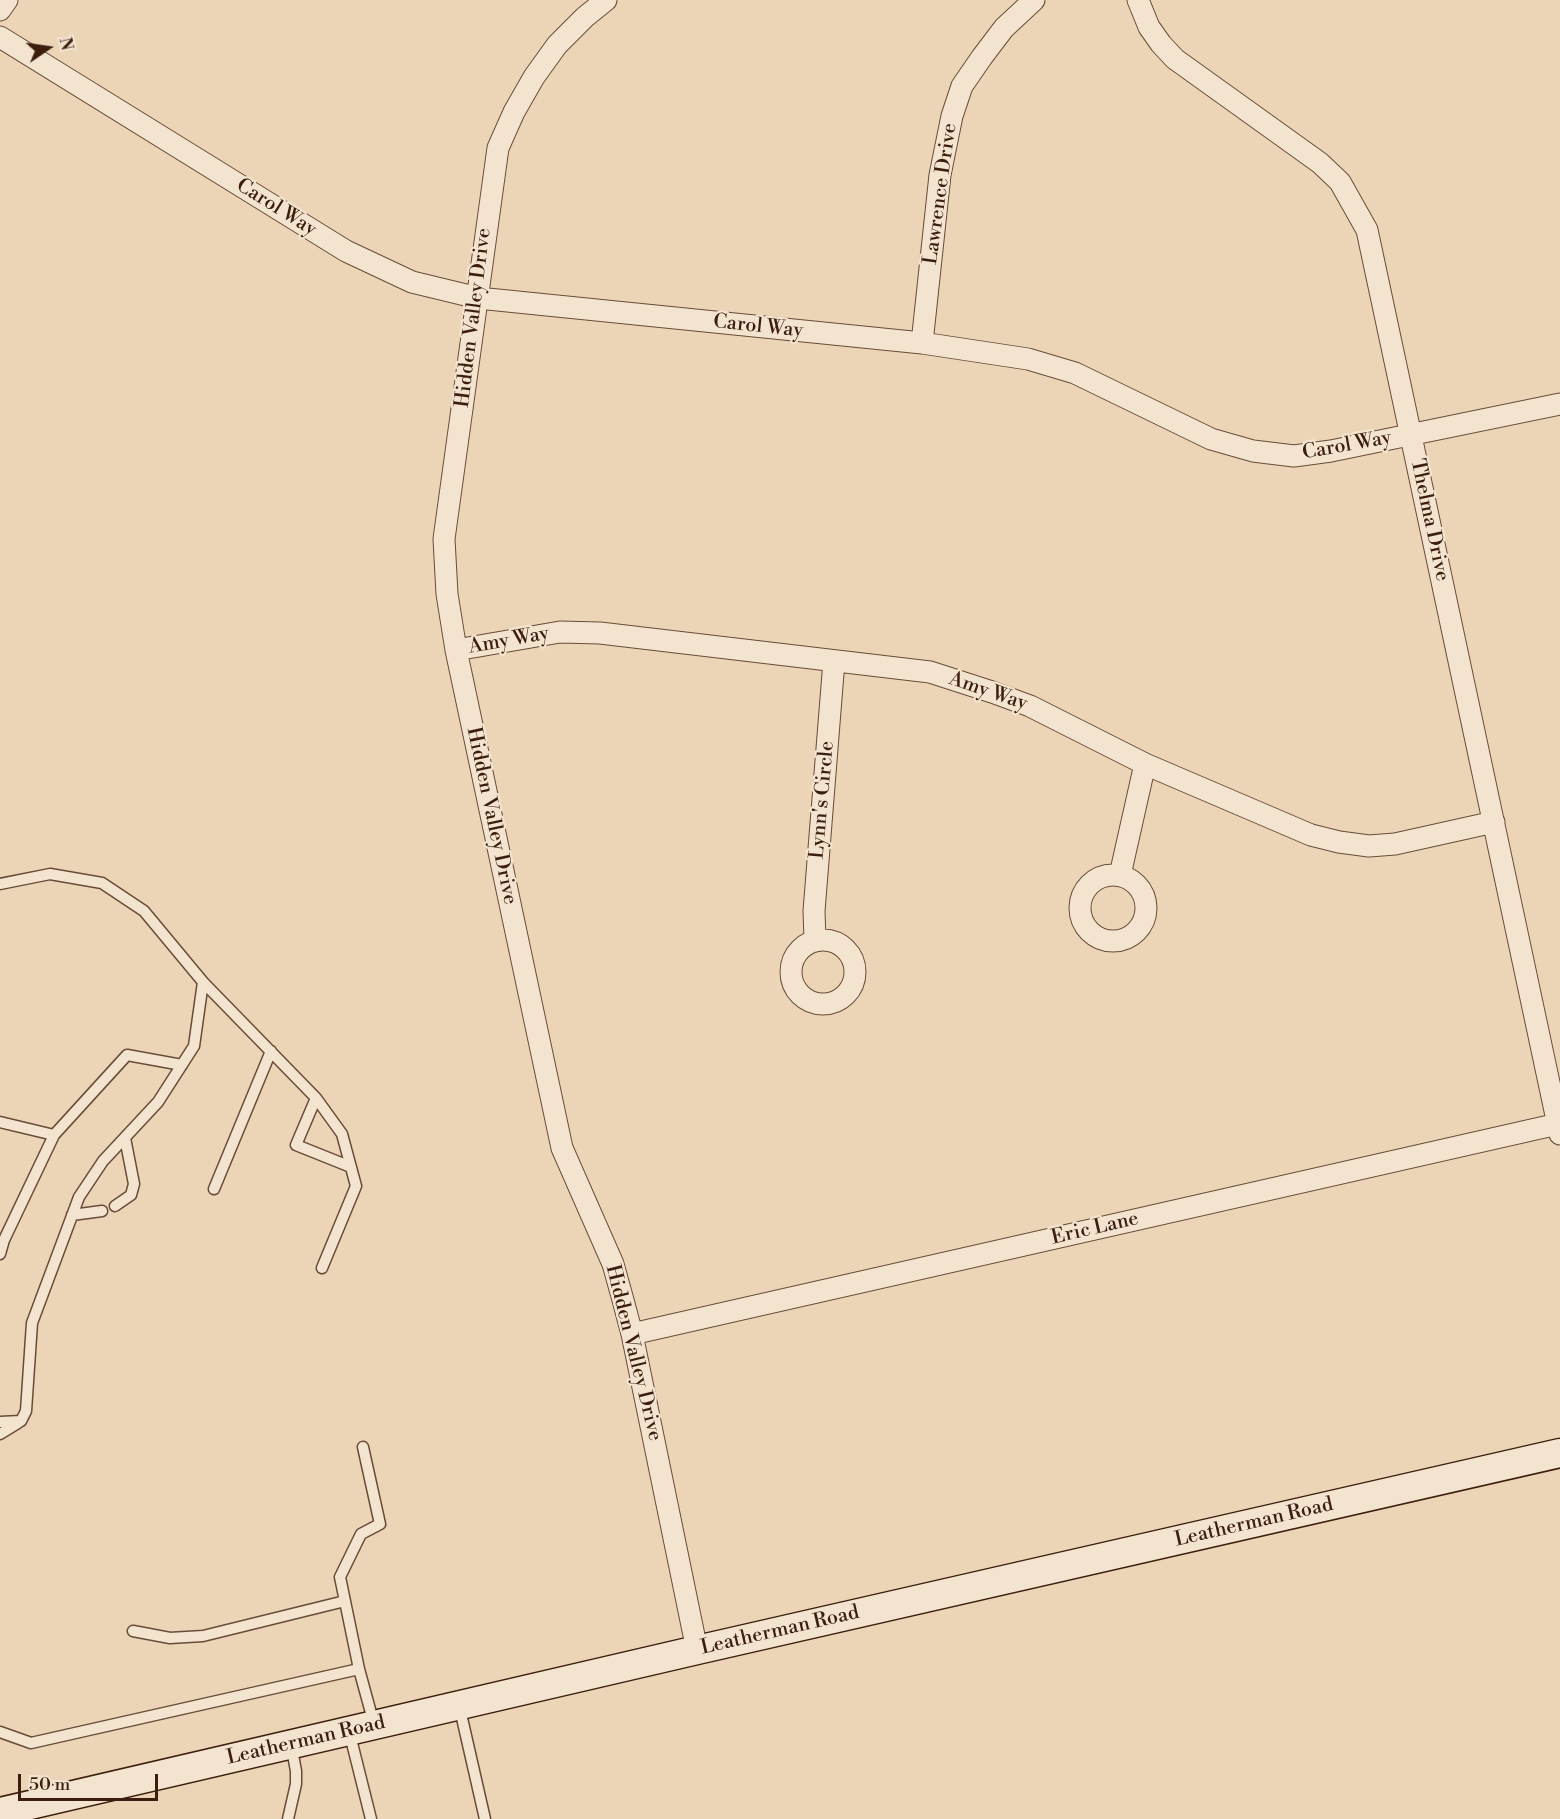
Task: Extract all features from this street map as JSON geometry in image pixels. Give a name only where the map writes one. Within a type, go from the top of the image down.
[{"type":"street","points":[[0,10],[7,0]]},
{"type":"street","name":"Hidden Valley Drive","points":[[606,0],[585,16],[557,45],[534,77],[514,112],[498,148],[444,539],[447,594],[456,650],[562,1148],[613,1264],[632,1334],[698,1650]]},
{"type":"street","name":"Lawrence Drive","points":[[922,344],[940,175],[952,116],[962,86],[982,57],[1004,28],[1034,0]]},
{"type":"street","name":"Thelma Drive","points":[[1138,0],[1149,27],[1175,59],[1320,163],[1340,182],[1367,230],[1559,1129]]},
{"type":"street","name":"Carol Way","points":[[0,37],[346,251],[412,282],[478,298],[922,344],[1028,359],[1075,373],[1211,439],[1253,451],[1294,456],[1331,452],[1560,404]]},
{"type":"street","name":"Amy Way","points":[[456,650],[560,632],[600,633],[930,672],[1030,706],[1145,764],[1311,835],[1370,846],[1395,844],[1494,822]]},
{"type":"street","name":"Lynn's Circle","points":[[815,940],[814,911],[834,661]]},
{"type":"street","points":[[1120,875],[1145,764]]},
{"type":"street","name":"Eric Lane","points":[[632,1334],[1559,1129]]},
{"type":"street","name":"Leatherman Road","points":[[0,1812],[1560,1453]]},
{"type":"lane","points":[[0,884],[51,874],[102,883],[144,911],[203,982],[316,1098],[342,1134],[356,1186],[322,1268]]},
{"type":"lane","points":[[0,1434],[21,1421],[26,1411],[32,1323],[79,1197],[103,1161],[159,1102],[194,1046],[203,982]]},
{"type":"lane","points":[[214,1189],[271,1050]]},
{"type":"lane","points":[[0,1254],[4,1240],[54,1135],[126,1055],[182,1065]]},
{"type":"lane","points":[[316,1098],[296,1146],[351,1167]]},
{"type":"lane","points":[[0,1122],[54,1135]]},
{"type":"lane","points":[[115,1206],[131,1195],[134,1184],[125,1138]]},
{"type":"lane","points":[[72,1215],[102,1211]]},
{"type":"lane","points":[[0,1422],[21,1421]]},
{"type":"lane","points":[[363,1447],[380,1524],[361,1534],[340,1577],[359,1669],[361,1728],[371,1819]]},
{"type":"lane","points":[[133,1631],[170,1638],[203,1636],[345,1601]]},
{"type":"lane","points":[[0,1732],[31,1743],[359,1669]]},
{"type":"lane","points":[[459,1705],[484,1819]]},
{"type":"lane","points":[[288,1819],[296,1784],[291,1744]]}]
